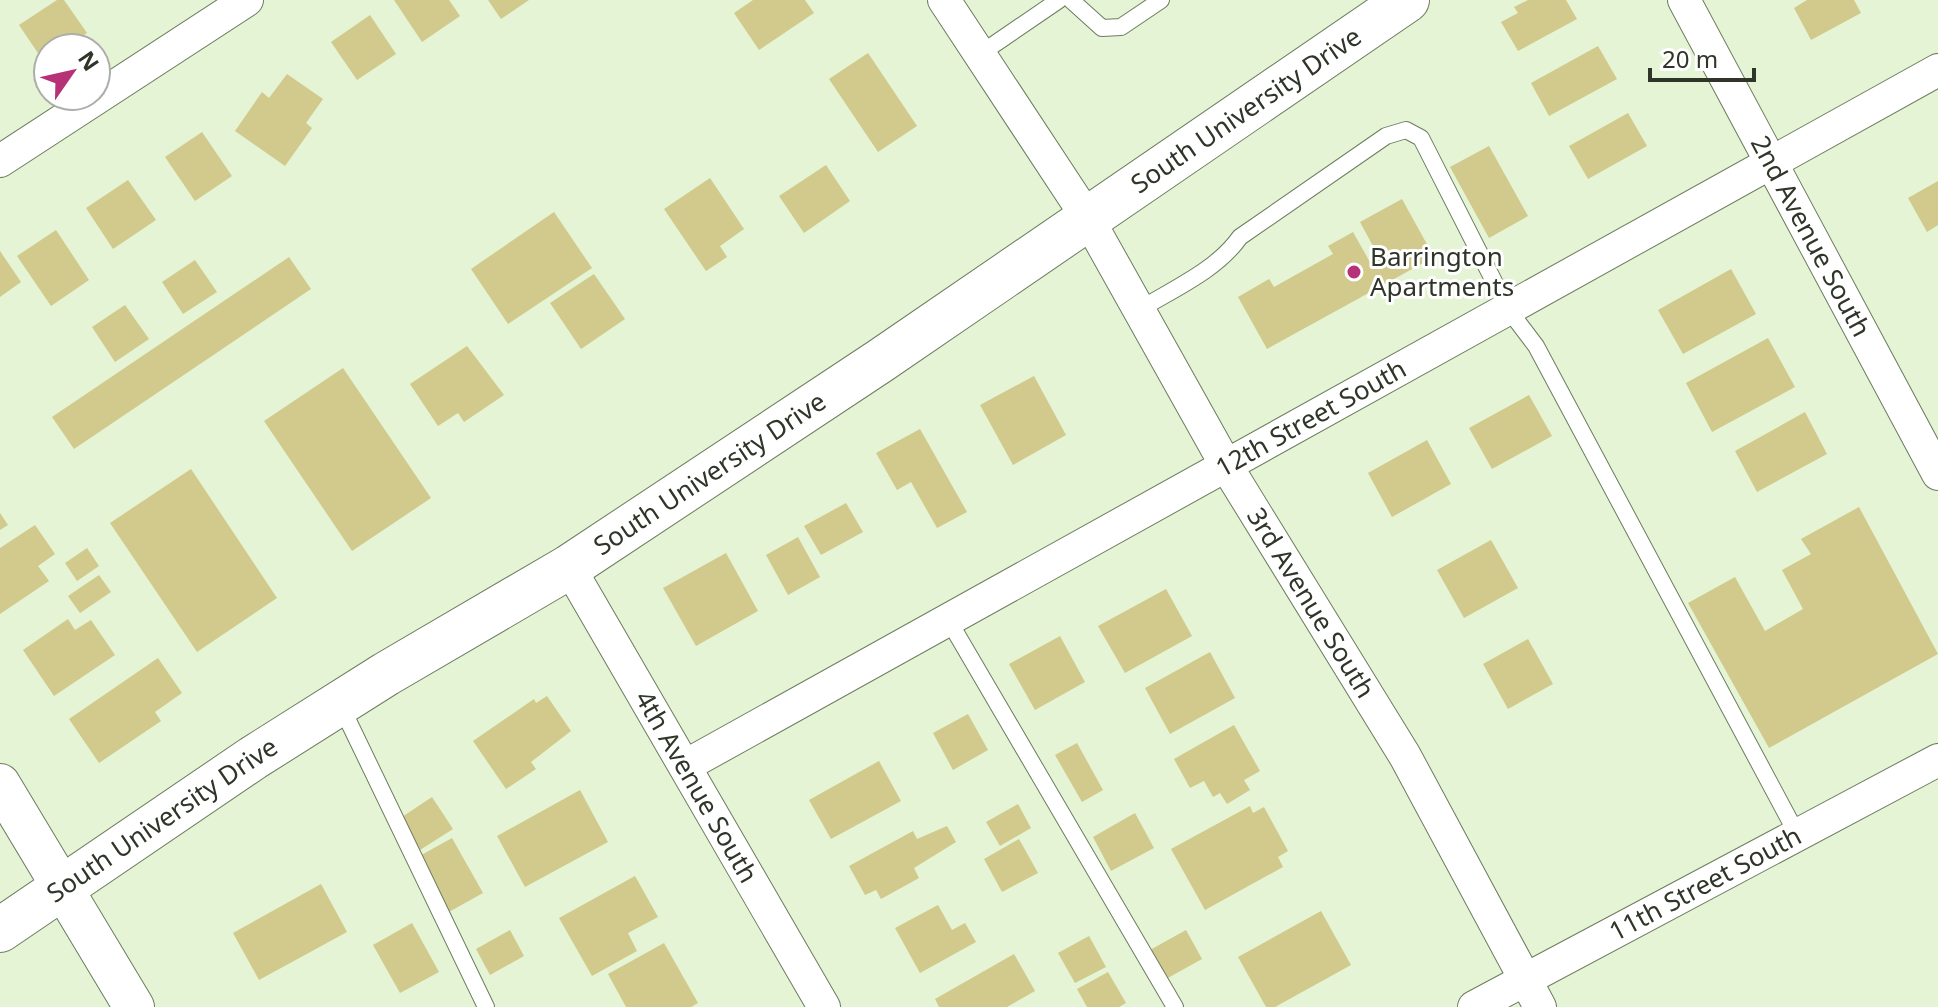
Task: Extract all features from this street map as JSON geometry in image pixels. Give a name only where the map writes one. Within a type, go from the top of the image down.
[{"type":"main road","name":"South University Drive","points":[[0,930],[340,703],[569,567],[880,361],[1407,0]]},
{"type":"street","name":"3rd Avenue South","points":[[944,0],[1087,217],[1227,467],[1405,756],[1533,993]]},
{"type":"street","name":"2nd Avenue South","points":[[1684,0],[1938,474]]},
{"type":"street","points":[[0,161],[226,6]]},
{"type":"street","name":"12th Street South","points":[[685,766],[1938,70]]},
{"type":"street","name":"4th Avenue South","points":[[569,567],[824,1007]]},
{"type":"street","name":"11th Street South","points":[[1474,1007],[1533,993],[1797,834],[1938,760]]},
{"type":"street","points":[[0,784],[134,1007]]},
{"type":"lane","points":[[980,54],[1059,0]]},
{"type":"lane","points":[[1071,0],[1102,28],[1121,27],[1161,0]]},
{"type":"lane","points":[[1139,310],[1207,269],[1231,250],[1240,237],[1386,136],[1406,130],[1421,138],[1508,309],[1536,346],[1797,834]]},
{"type":"lane","points":[[949,621],[1175,1007]]},
{"type":"lane","points":[[340,703],[486,1007]]},
{"type":"building","points":[[57,0],[64,0],[86,32],[32,32],[32,44],[19,25]]},
{"type":"building","points":[[394,0],[449,0],[460,16],[422,42]]},
{"type":"building","points":[[488,0],[529,0],[501,19]]},
{"type":"building","points":[[753,0],[805,0],[814,13],[759,50],[734,13]]},
{"type":"building","points":[[1528,0],[1566,0],[1577,19],[1518,51],[1501,22],[1518,13],[1514,7]]},
{"type":"building","points":[[1807,0],[1854,0],[1861,13],[1811,40],[1794,8]]},
{"type":"building","points":[[370,15],[396,54],[357,80],[331,42]]},
{"type":"building","points":[[1598,46],[1617,79],[1549,116],[1531,83]]},
{"type":"building","points":[[868,53],[917,126],[878,152],[829,79]]},
{"type":"building","points":[[287,74],[323,99],[306,123],[312,128],[285,166],[235,131],[262,92],[269,98]]},
{"type":"building","points":[[1628,113],[1647,146],[1588,179],[1569,146]]},
{"type":"building","points":[[202,132],[232,176],[195,201],[165,157]]},
{"type":"building","points":[[1489,146],[1528,216],[1489,238],[1450,167]]},
{"type":"building","points":[[826,165],[850,201],[804,233],[779,196]]},
{"type":"building","points":[[710,178],[744,229],[720,246],[727,257],[706,271],[664,209]]},
{"type":"building","points":[[128,180],[156,220],[113,249],[86,208]]},
{"type":"building","points":[[1938,181],[1938,225],[1927,232],[1908,198]]},
{"type":"building","name":"Barrington Apartments","points":[[1402,199],[1434,257],[1267,349],[1238,297],[1269,279],[1274,287],[1333,254],[1328,246],[1353,232],[1371,264],[1380,259],[1360,222]]},
{"type":"building","points":[[554,212],[592,268],[508,324],[471,269]]},
{"type":"building","points":[[56,230],[89,280],[51,306],[17,256]]},
{"type":"building","points":[[0,251],[21,282],[0,297]]},
{"type":"building","points":[[289,257],[311,289],[74,449],[52,417]]},
{"type":"building","points":[[195,260],[217,292],[183,314],[162,282]]},
{"type":"building","points":[[1731,269],[1756,314],[1683,354],[1658,310]]},
{"type":"building","points":[[594,274],[625,319],[581,349],[550,303]]},
{"type":"building","points":[[125,305],[149,339],[115,362],[92,327]]},
{"type":"building","points":[[1768,338],[1795,387],[1712,432],[1686,383]]},
{"type":"building","points":[[467,346],[504,395],[464,422],[458,413],[438,426],[410,384]]},
{"type":"building","points":[[343,368],[431,498],[352,551],[264,421]]},
{"type":"building","points":[[1034,376],[1066,435],[1013,465],[980,405]]},
{"type":"building","points":[[1529,395],[1552,436],[1492,469],[1469,428]]},
{"type":"building","points":[[1805,412],[1827,454],[1757,492],[1735,451]]},
{"type":"building","points":[[920,429],[967,512],[937,528],[911,482],[897,490],[876,453]]},
{"type":"building","points":[[1427,440],[1451,484],[1392,517],[1368,473]]},
{"type":"building","points":[[191,469],[277,598],[197,652],[110,523]]},
{"type":"building","points":[[846,503],[863,532],[821,555],[804,526]]},
{"type":"building","points":[[1859,507],[1938,654],[1769,748],[1688,603],[1735,577],[1765,631],[1803,609],[1782,570],[1811,554],[1801,539]]},
{"type":"building","points":[[0,513],[8,525],[0,530]]},
{"type":"building","points":[[35,525],[55,554],[38,566],[49,581],[0,614],[0,548]]},
{"type":"building","points":[[798,537],[820,577],[788,595],[766,555]]},
{"type":"building","points":[[1491,540],[1518,588],[1464,618],[1437,570]]},
{"type":"building","points":[[87,548],[99,566],[77,581],[65,563]]},
{"type":"building","points":[[726,553],[758,611],[696,646],[663,588]]},
{"type":"building","points":[[99,575],[111,592],[80,613],[68,596]]},
{"type":"building","points":[[1166,589],[1192,636],[1125,673],[1098,626]]},
{"type":"building","points":[[68,619],[75,630],[91,620],[115,655],[54,696],[23,650]]},
{"type":"building","points":[[1060,636],[1085,682],[1035,710],[1009,664]]},
{"type":"building","points":[[1528,639],[1553,684],[1508,709],[1483,664]]},
{"type":"building","points":[[1210,652],[1235,698],[1170,734],[1145,688]]},
{"type":"building","points":[[158,658],[182,693],[155,712],[161,721],[99,763],[69,719]]},
{"type":"building","points":[[547,696],[571,731],[531,762],[536,769],[506,789],[473,741],[534,699],[536,703]]},
{"type":"building","points":[[968,714],[988,750],[953,770],[933,733]]},
{"type":"building","points":[[1234,725],[1260,771],[1244,780],[1250,790],[1227,804],[1220,793],[1213,797],[1204,781],[1190,788],[1174,759]]},
{"type":"building","points":[[1077,743],[1103,790],[1082,802],[1055,755]]},
{"type":"building","points":[[879,761],[901,801],[831,839],[809,800]]},
{"type":"building","points":[[580,790],[608,842],[525,887],[497,836]]},
{"type":"building","points":[[432,797],[453,829],[420,850],[399,819]]},
{"type":"building","points":[[1018,804],[1031,828],[1000,846],[986,822]]},
{"type":"building","points":[[1250,806],[1253,813],[1264,807],[1288,851],[1278,857],[1283,867],[1205,910],[1171,849]]},
{"type":"building","points":[[1135,813],[1154,848],[1111,871],[1093,837]]},
{"type":"building","points":[[947,826],[956,842],[914,868],[919,878],[881,899],[876,890],[865,895],[849,866],[913,831],[917,839]]},
{"type":"building","points":[[452,838],[483,893],[447,913],[416,858]]},
{"type":"building","points":[[1019,839],[1038,873],[1002,892],[984,859]]},
{"type":"building","points":[[635,876],[658,917],[628,933],[637,951],[592,976],[559,918]]},
{"type":"building","points":[[321,884],[347,932],[259,980],[233,933]]},
{"type":"building","points":[[938,905],[952,930],[965,923],[976,942],[920,973],[895,928]]},
{"type":"building","points":[[1321,911],[1351,965],[1275,1007],[1266,1007],[1238,957]]},
{"type":"building","points":[[412,923],[439,972],[400,993],[373,945]]},
{"type":"building","points":[[510,930],[524,956],[490,975],[476,949]]},
{"type":"building","points":[[1186,930],[1202,959],[1166,979],[1150,950]]},
{"type":"building","points":[[1089,936],[1106,967],[1075,983],[1058,953]]},
{"type":"building","points":[[664,943],[698,1003],[691,1007],[626,1007],[608,974]]},
{"type":"building","points":[[1014,954],[1035,991],[1007,1007],[939,1007],[935,999]]},
{"type":"building","points":[[1108,972],[1126,1003],[1119,1007],[1087,1007],[1077,989]]},
{"type":"place","name":"Barrington Apartments","points":[[1354,272]]}]
